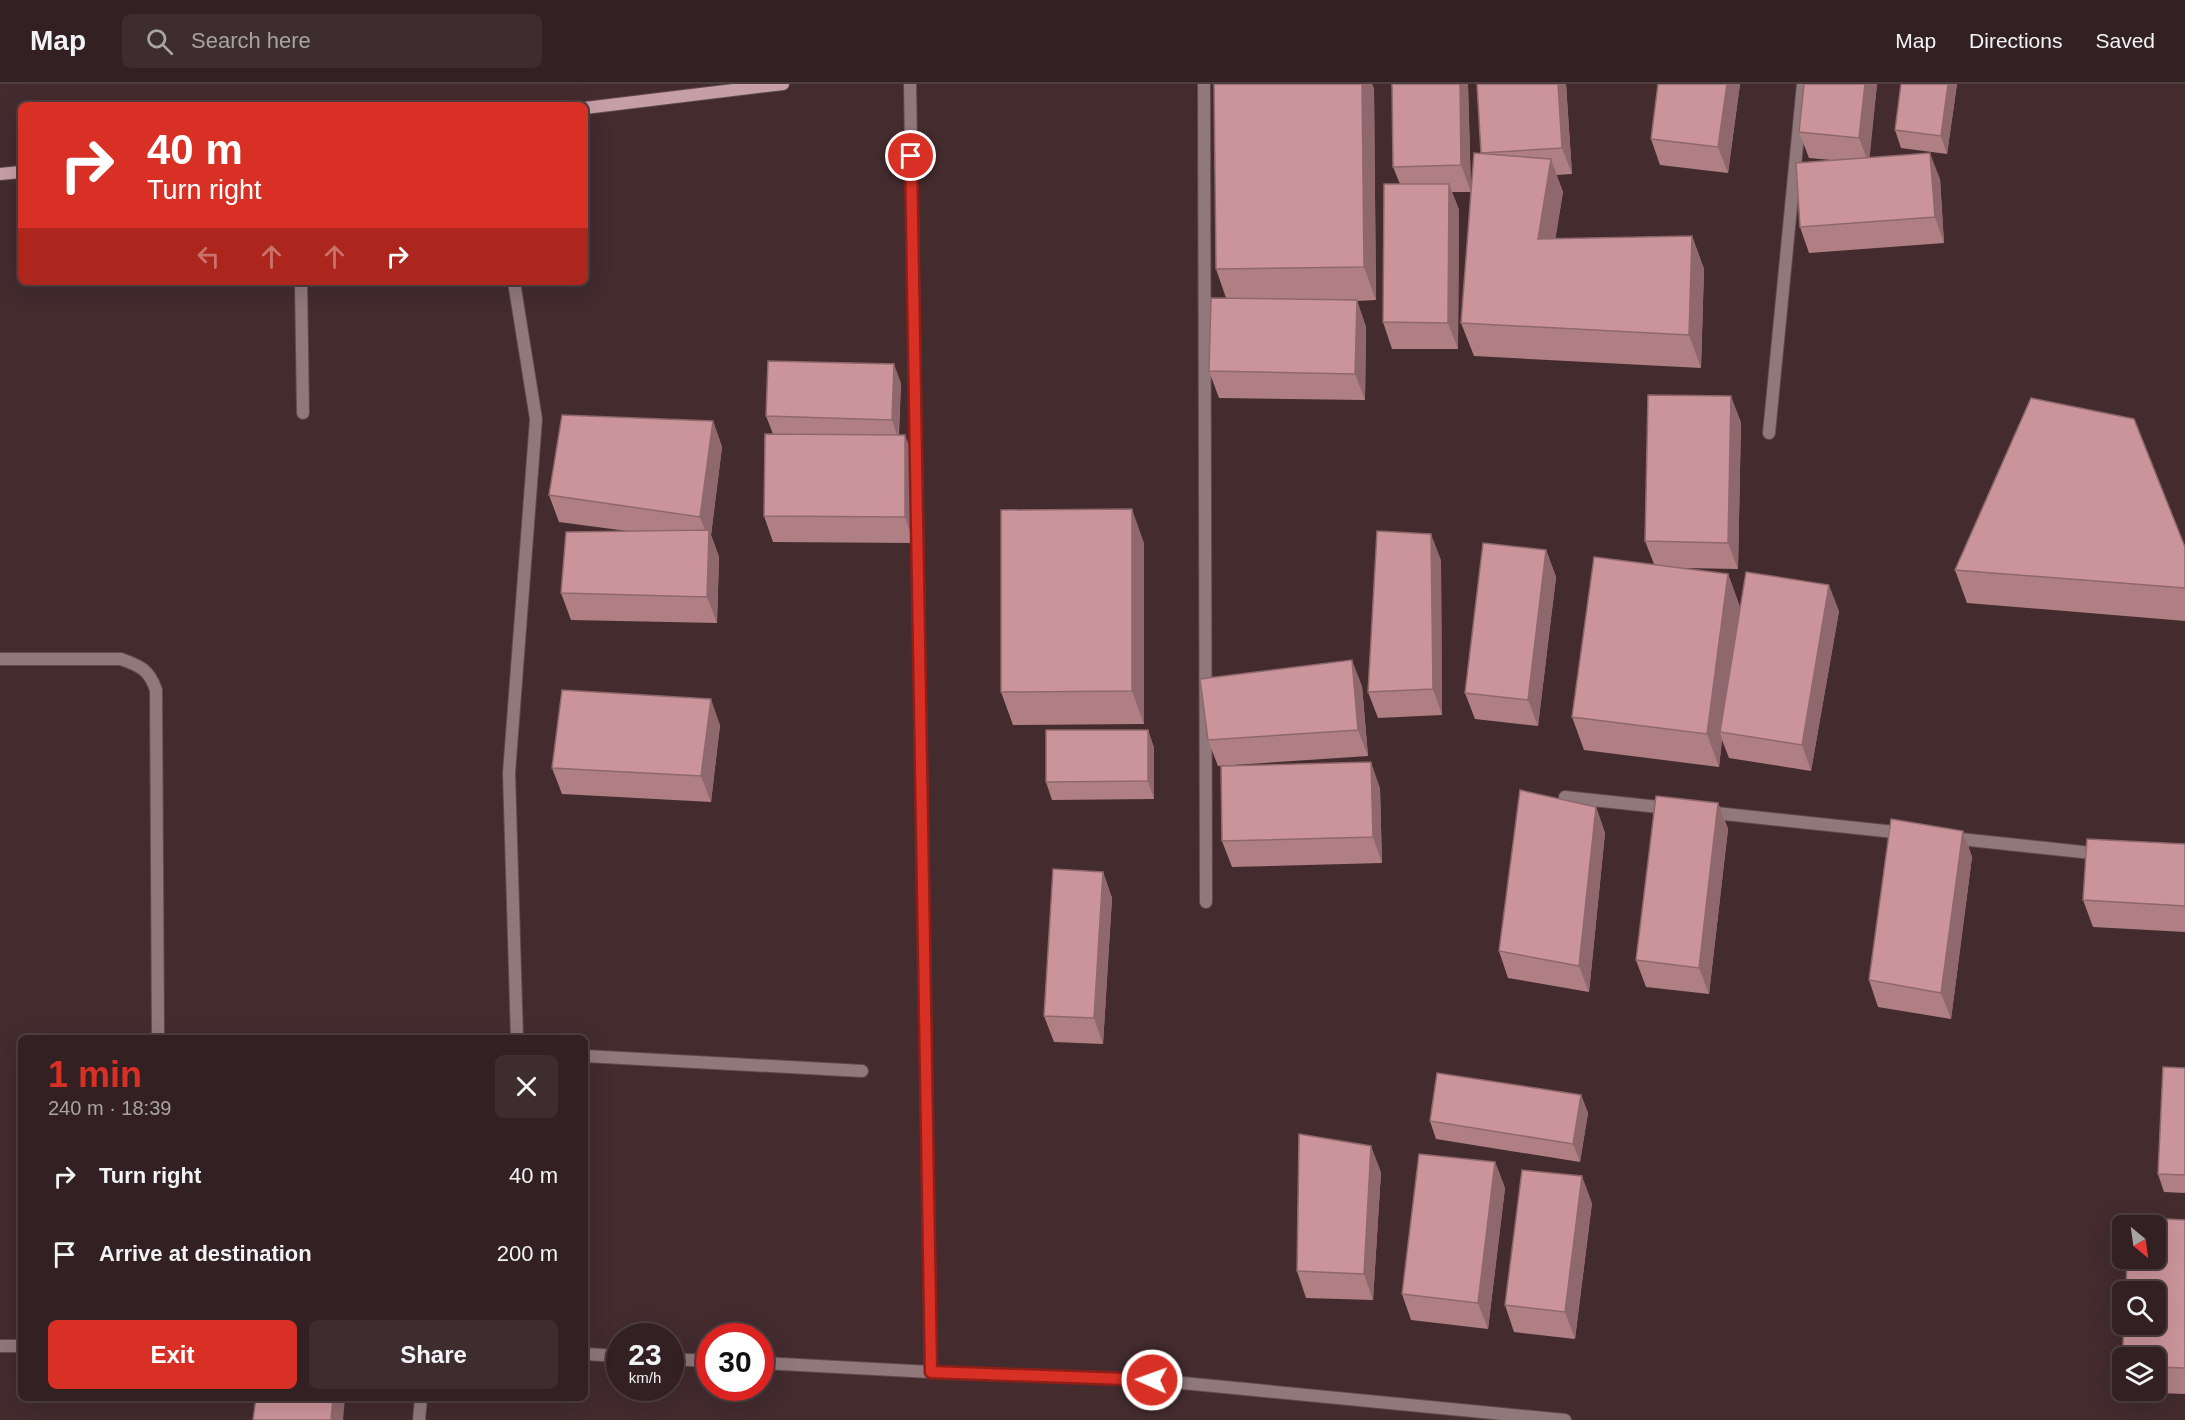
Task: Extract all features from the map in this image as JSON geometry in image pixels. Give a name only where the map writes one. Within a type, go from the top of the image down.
[{"type":"street","points":[[588,108],[783,84]]},
{"type":"street","points":[[910,84],[931,1372]]},
{"type":"street","points":[[1204,84],[1206,902]]},
{"type":"street","points":[[1769,433],[1803,84]]},
{"type":"street","points":[[0,174],[18,172]]},
{"type":"street","points":[[301,285],[303,413]]},
{"type":"street","points":[[514,285],[536,419],[509,773],[517,1035]]},
{"type":"street","points":[[0,659],[121,659],[139,665],[151,677],[156,690],[158,1035]]},
{"type":"street","points":[[1565,797],[1911,833]]},
{"type":"street","points":[[1935,836],[2114,855]]},
{"type":"street","points":[[588,1056],[862,1071]]},
{"type":"street","points":[[0,1346],[18,1346]]},
{"type":"street","points":[[588,1354],[606,1355]]},
{"type":"street","points":[[774,1364],[1152,1380],[1565,1420]]},
{"type":"street","points":[[419,1420],[421,1401]]},
{"type":"building","points":[[1214,84],[1362,84],[1364,267],[1216,269]]},
{"type":"building","points":[[1392,84],[1460,84],[1461,165],[1393,167]]},
{"type":"building","points":[[1477,84],[1558,84],[1562,148],[1481,153]]},
{"type":"building","points":[[1658,84],[1727,84],[1718,147],[1651,139]]},
{"type":"building","points":[[1804,84],[1865,84],[1859,138],[1799,132]]},
{"type":"building","points":[[1901,84],[1948,84],[1941,136],[1895,130]]},
{"type":"building","points":[[1474,153],[1551,159],[1538,239],[1692,236],[1689,335],[1461,323]]},
{"type":"building","points":[[1930,153],[1935,217],[1800,227],[1796,163]]},
{"type":"building","points":[[1384,184],[1449,184],[1448,323],[1383,322]]},
{"type":"building","points":[[1211,298],[1357,300],[1355,374],[1209,371]]},
{"type":"building","points":[[768,361],[894,364],[892,420],[766,416]]},
{"type":"building","points":[[1648,395],[1731,396],[1728,543],[1645,541]]},
{"type":"building","points":[[2031,398],[2134,419],[2185,547],[2185,588],[1955,570]]},
{"type":"building","points":[[562,415],[713,421],[700,517],[549,495]]},
{"type":"building","points":[[765,434],[905,435],[905,517],[764,516]]},
{"type":"building","points":[[1132,509],[1132,691],[1001,692],[1001,510]]},
{"type":"building","points":[[709,530],[707,597],[561,593],[566,532]]},
{"type":"building","points":[[1377,531],[1431,534],[1433,689],[1368,692]]},
{"type":"building","points":[[1483,543],[1546,550],[1528,700],[1465,693]]},
{"type":"building","points":[[1594,557],[1728,574],[1707,734],[1572,717]]},
{"type":"building","points":[[1746,572],[1829,585],[1802,745],[1720,732]]},
{"type":"building","points":[[1352,660],[1358,730],[1208,740],[1200,679]]},
{"type":"building","points":[[562,690],[711,699],[701,776],[552,768]]},
{"type":"building","points":[[1046,730],[1148,730],[1148,781],[1046,782]]},
{"type":"building","points":[[1371,762],[1373,837],[1222,841],[1221,766]]},
{"type":"building","points":[[1520,790],[1596,807],[1579,966],[1499,951]]},
{"type":"building","points":[[1656,796],[1718,803],[1699,968],[1636,960]]},
{"type":"building","points":[[1891,819],[1963,831],[1941,993],[1869,980]]},
{"type":"building","points":[[2087,839],[2185,844],[2185,906],[2083,900]]},
{"type":"building","points":[[1053,869],[1103,872],[1094,1018],[1044,1016]]},
{"type":"building","points":[[2163,1067],[2185,1068],[2185,1175],[2158,1174]]},
{"type":"building","points":[[1437,1073],[1581,1095],[1573,1144],[1430,1121]]},
{"type":"building","points":[[1299,1134],[1371,1146],[1364,1274],[1297,1271]]},
{"type":"building","points":[[1419,1154],[1495,1162],[1478,1303],[1402,1294]]},
{"type":"building","points":[[1522,1170],[1582,1176],[1565,1312],[1505,1305]]},
{"type":"building","points":[[2166,1219],[2185,1220],[2185,1368],[2166,1367],[2166,1347],[2123,1347],[2123,1335],[2166,1335],[2166,1281],[2126,1281],[2127,1269],[2166,1269]]},
{"type":"building","points":[[256,1401],[333,1401],[331,1420],[253,1420]]},
{"type":"route","points":[[911,156],[931,1372],[1152,1380]]}]
